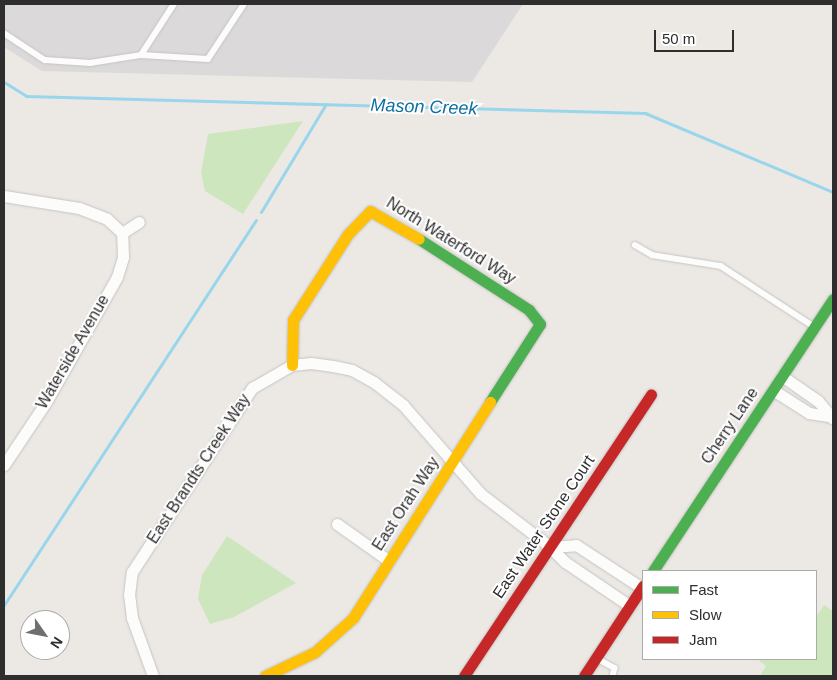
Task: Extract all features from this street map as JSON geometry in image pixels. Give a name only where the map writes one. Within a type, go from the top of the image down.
[{"type":"street","points":[[4,196],[79,208],[107,219],[122,233],[140,222]]},
{"type":"street","name":"North Waterford Way","points":[[292,365],[293,320],[348,234],[370,211],[409,232],[538,318]]},
{"type":"street","name":"Waterside Avenue","points":[[4,465],[46,402],[117,277],[123,257],[122,233]]},
{"type":"street","name":"Cherry Lane","points":[[654,570],[833,299]]},
{"type":"street","name":"East Orah Way","points":[[265,676],[315,652],[352,618],[537,332],[538,318]]},
{"type":"street","name":"East Brandts Creek Way","points":[[153,676],[132,618],[129,595],[132,572],[252,388],[292,365],[311,363],[352,370],[375,383],[403,405],[481,494],[550,547],[565,562],[630,606]]},
{"type":"street","points":[[782,376],[818,400],[831,418]]},
{"type":"street","points":[[773,390],[809,413],[831,418]]},
{"type":"street","name":"East Water Stone Court","points":[[464,676],[651,395]]},
{"type":"street","points":[[337,524],[389,560]]},
{"type":"street","points":[[550,547],[576,545],[642,587],[584,676]]},
{"type":"lane","points":[[141,55],[174,4]]},
{"type":"lane","points":[[4,33],[45,60],[90,63],[141,55],[208,59],[244,4]]},
{"type":"lane","points":[[635,245],[652,255],[721,266],[815,327]]},
{"type":"lane","points":[[596,658],[615,668],[613,676]]},
{"type":"shaded area","points":[[4,4],[523,4],[472,82],[42,71],[4,47]]},
{"type":"green space","points":[[303,121],[243,214],[205,191],[201,173],[208,134]]},
{"type":"green space","points":[[227,536],[296,583],[234,617],[210,624],[198,599],[202,575]]},
{"type":"green space","points":[[824,605],[833,611],[833,676],[760,676],[766,666],[760,660],[817,660],[817,616]]},
{"type":"waterway","name":"Mason Creek","points":[[4,82],[26,96],[645,113],[833,192]]},
{"type":"waterway","points":[[261,212],[326,104]]},
{"type":"waterway","points":[[4,605],[256,220]]},
{"type":"traffic: fast","points":[[419,239],[529,310],[540,324],[490,402]]},
{"type":"traffic: fast","points":[[654,570],[833,299]]},
{"type":"traffic: slow","points":[[292,365],[293,320],[348,234],[370,211],[419,239]]},
{"type":"traffic: slow","points":[[265,676],[315,652],[353,618],[490,402]]},
{"type":"traffic: jam","points":[[464,676],[651,395]]},
{"type":"traffic: jam","points":[[584,676],[642,588]]}]
